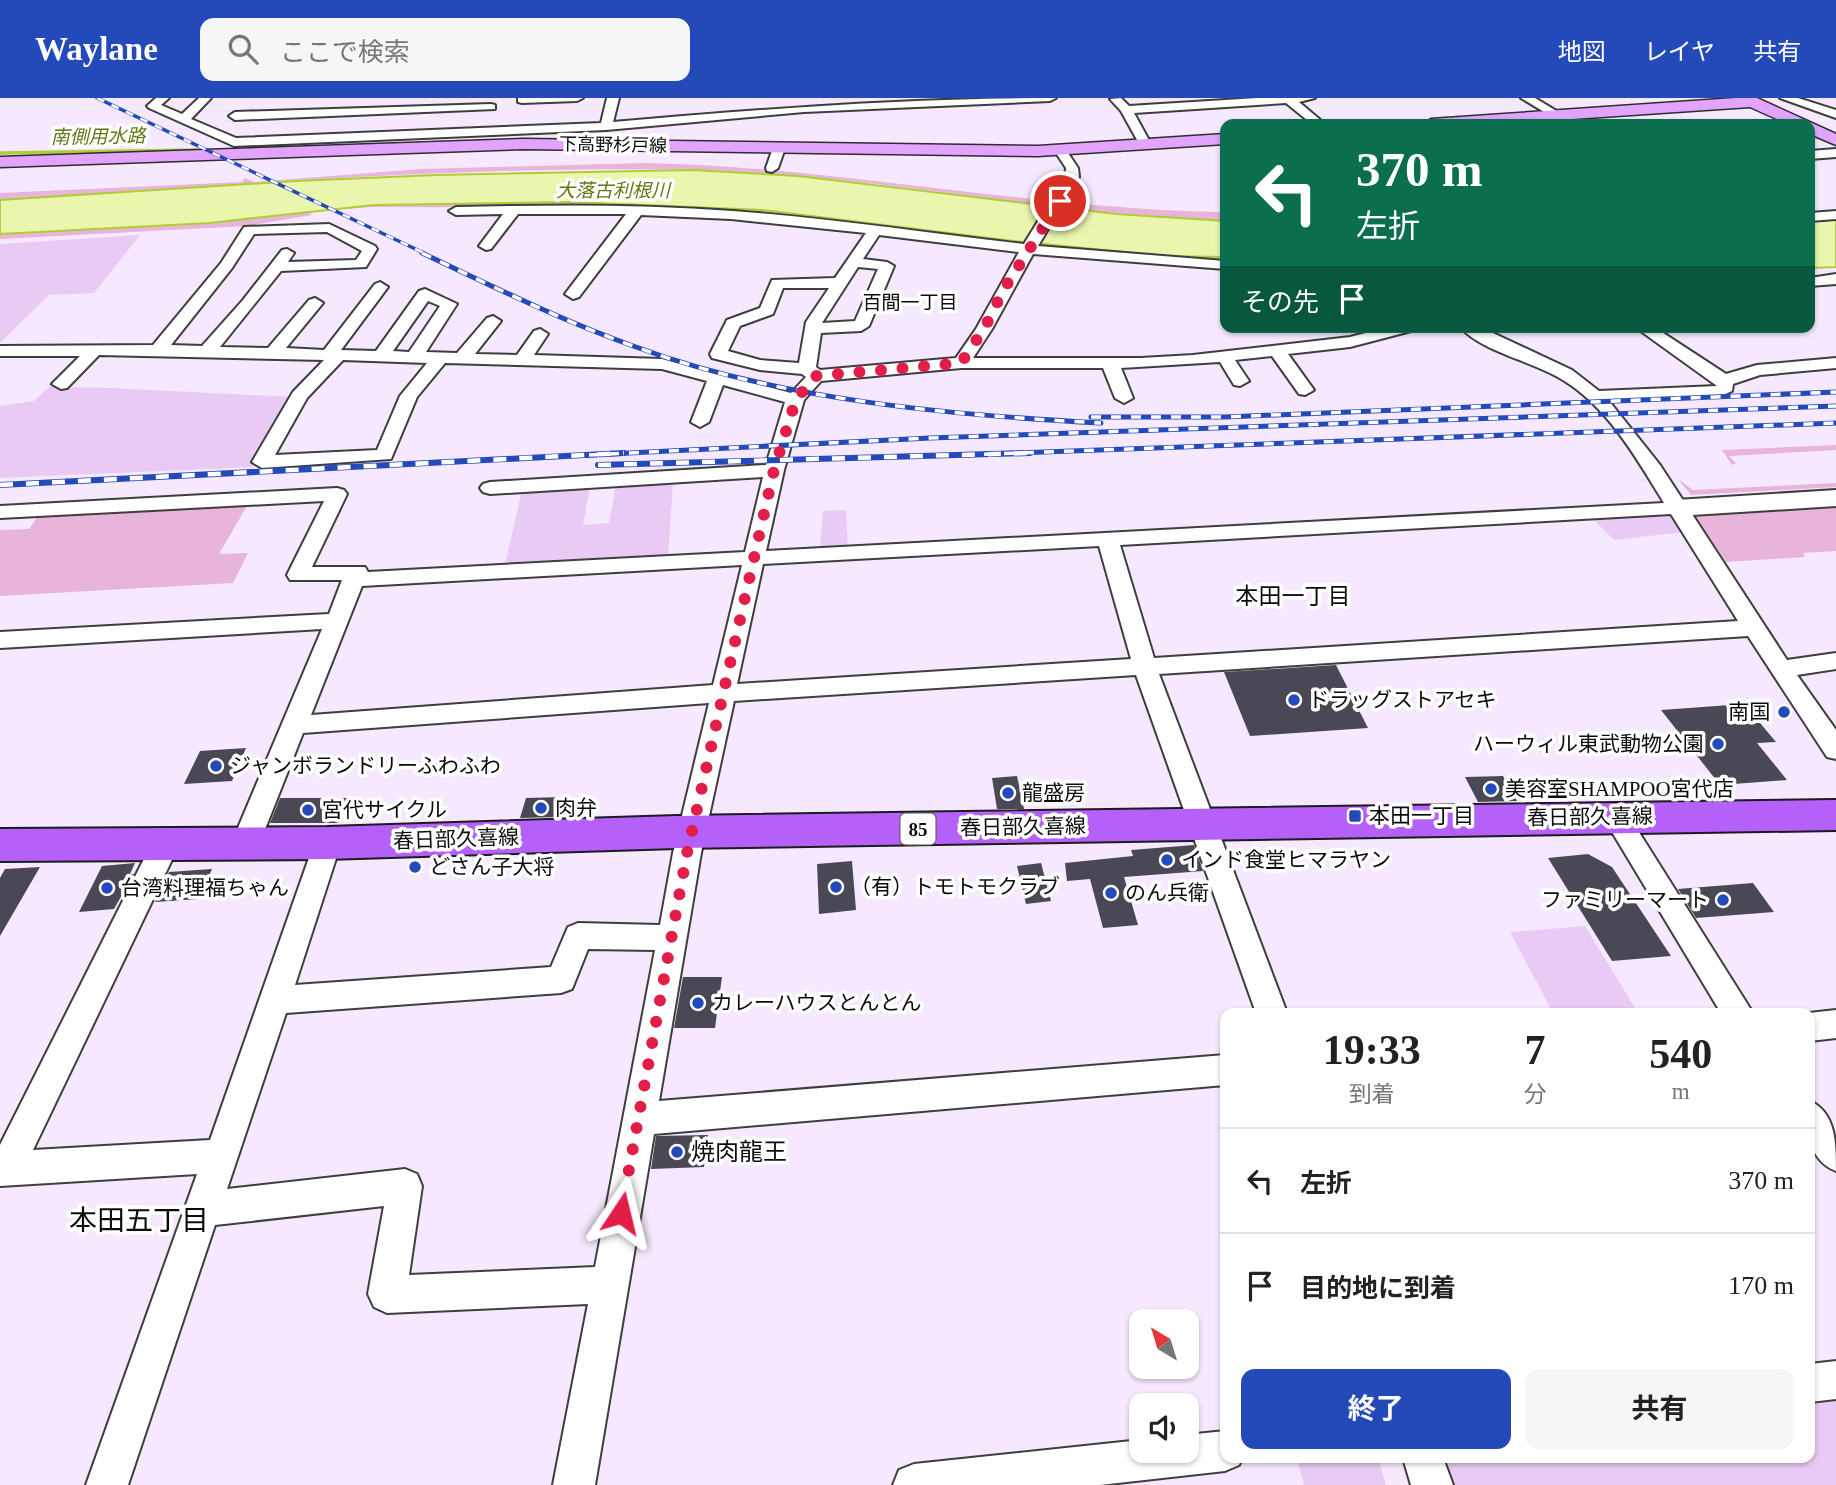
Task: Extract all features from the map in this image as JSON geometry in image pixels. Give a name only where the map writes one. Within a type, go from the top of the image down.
[{"type":"main road","points":[[1574,119],[1748,99],[1790,119]]},
{"type":"main road","points":[[1815,130],[1836,140]]},
{"type":"main road","name":"下高野杉戸線","points":[[0,162],[524,144],[779,148],[873,156],[1060,150],[1220,139]]},
{"type":"main road","name":"春日部久喜線","points":[[4,852],[166,843],[327,843],[692,832],[1836,815]]},
{"type":"street","points":[[173,98],[163,98],[153,106],[234,142],[414,134],[512,126],[606,126],[703,113],[730,116],[792,104],[1050,98]]},
{"type":"street","points":[[184,119],[205,98]]},
{"type":"street","points":[[313,139],[343,98]]},
{"type":"street","points":[[414,134],[431,104],[453,98]]},
{"type":"street","points":[[577,98],[523,99],[517,112],[584,110]]},
{"type":"street","points":[[729,98],[730,116]]},
{"type":"street","points":[[1114,98],[1126,110],[1145,144]]},
{"type":"street","points":[[1126,110],[1310,98]]},
{"type":"street","points":[[1527,98],[1563,119]]},
{"type":"street","points":[[1786,98],[1836,114]]},
{"type":"street","points":[[1288,99],[1313,119]]},
{"type":"street","points":[[606,126],[615,101]]},
{"type":"street","points":[[597,109],[615,101]]},
{"type":"street","points":[[237,109],[332,112],[431,104],[491,107]]},
{"type":"street","points":[[218,134],[237,109],[282,105]]},
{"type":"street","points":[[772,168],[779,148]]},
{"type":"street","points":[[961,363],[1060,201],[1073,172],[1060,150]]},
{"type":"street","points":[[1815,155],[1836,153]]},
{"type":"street","points":[[456,211],[637,210],[771,218],[1127,261],[1220,265]]},
{"type":"street","points":[[573,294],[637,210]]},
{"type":"street","points":[[486,246],[513,211]]},
{"type":"street","points":[[1815,217],[1836,215]]},
{"type":"street","points":[[158,350],[227,265],[249,230],[329,228],[370,249],[361,264],[277,267]]},
{"type":"street","points":[[206,352],[277,267],[303,229]]},
{"type":"street","points":[[574,1485],[671,938],[692,832],[774,470],[796,399],[812,372],[812,328],[874,231]]},
{"type":"street","points":[[812,328],[861,326],[887,266],[854,262]]},
{"type":"street","points":[[1815,272],[1836,270]]},
{"type":"street","points":[[1815,281],[1836,279]]},
{"type":"street","points":[[839,284],[777,283],[767,311],[733,323],[718,354],[760,365],[812,372],[961,363],[1110,363],[1278,352],[1389,333]]},
{"type":"street","points":[[380,287],[333,356],[299,396],[262,462],[384,455],[409,396],[441,356]]},
{"type":"street","points":[[381,356],[425,293],[449,304],[415,356]]},
{"type":"street","points":[[272,354],[315,303]]},
{"type":"street","points":[[463,357],[493,321]]},
{"type":"street","points":[[1477,333],[1559,371],[1596,396],[1642,451],[1753,628],[1836,750]]},
{"type":"street","points":[[1596,396],[1721,391],[1726,387],[1723,380],[1652,333]]},
{"type":"street","points":[[523,359],[540,334]]},
{"type":"street","points":[[61,384],[95,350]]},
{"type":"street","points":[[0,351],[158,350],[662,364],[796,399]]},
{"type":"street","points":[[1278,352],[1306,390]]},
{"type":"street","points":[[1225,357],[1240,382]]},
{"type":"street","points":[[1110,363],[1124,398]]},
{"type":"street","points":[[1723,380],[1739,378],[1757,370],[1836,363]]},
{"type":"street","points":[[700,422],[717,379]]},
{"type":"street","points":[[489,488],[774,470]]},
{"type":"street","points":[[0,512],[337,494],[298,575],[357,572],[246,842]]},
{"type":"street","points":[[353,580],[1836,498]]},
{"type":"street","points":[[1108,539],[1145,667],[1269,1008]]},
{"type":"street","points":[[0,640],[336,621]]},
{"type":"street","points":[[293,726],[723,693],[1753,628]]},
{"type":"street","points":[[1780,669],[1836,661]]},
{"type":"street","points":[[1616,817],[1735,1008]]},
{"type":"street","points":[[166,843],[3,1169],[220,1156]]},
{"type":"street","points":[[107,1485],[204,1209],[327,843]]},
{"type":"street","points":[[275,1000],[561,979],[578,936],[671,938]]},
{"type":"street","points":[[1815,1026],[1836,1024]]},
{"type":"street","points":[[639,1119],[1220,1070]]},
{"type":"street","points":[[1815,1124],[1836,1154]]},
{"type":"street","points":[[204,1209],[405,1186],[387,1294],[608,1285]]},
{"type":"street","points":[[1815,1382],[1836,1380]]},
{"type":"street","points":[[914,1485],[1220,1452]]},
{"type":"street","points":[[1425,1463],[1432,1485]]},
{"type":"shaded area","points":[[645,163],[718,166],[1080,204],[1220,212],[1220,221],[1091,211],[825,179],[691,170],[604,169],[431,174],[0,200],[0,193],[242,182],[245,178],[254,182],[421,169]]},
{"type":"shaded area","points":[[572,202],[763,210],[1165,256],[1220,257],[1220,262],[1181,261],[641,208],[371,207],[315,211],[374,205]]},
{"type":"shaded area","points":[[308,212],[312,215],[247,226],[0,239],[0,234],[209,223]]},
{"type":"shaded area","points":[[140,235],[94,293],[49,295],[0,343],[0,244]]},
{"type":"shaded area","points":[[49,387],[293,397],[253,467],[0,478],[0,406],[34,401]]},
{"type":"shaded area","points":[[1836,445],[1836,450],[1729,456],[1736,463],[1732,465],[1722,450]]},
{"type":"shaded area","points":[[1678,479],[1693,490],[1836,483],[1836,487],[1691,495]]},
{"type":"shaded area","points":[[673,482],[668,558],[504,569],[522,490],[590,486],[583,525],[609,523],[616,485]]},
{"type":"shaded area","points":[[1836,505],[1836,551],[1803,553],[1805,557],[1726,562],[1696,517],[1700,513]]},
{"type":"shaded area","points":[[247,506],[219,554],[248,553],[233,583],[0,596],[0,530],[29,529],[38,516]]},
{"type":"shaded area","points":[[846,510],[848,549],[820,549],[823,511]]},
{"type":"shaded area","points":[[1666,513],[1676,517],[1684,532],[1614,540],[1592,518]]},
{"type":"shaded area","points":[[1585,926],[1635,1008],[1550,1008],[1510,932]]},
{"type":"shaded area","points":[[1836,1396],[1836,1485],[1449,1485],[1441,1463],[1815,1463],[1815,1399]]},
{"type":"shaded area","points":[[1298,1463],[1379,1463],[1386,1485],[1304,1485]]},
{"type":"water","name":"大落古利根川","points":[[693,170],[798,176],[1116,214],[1220,221],[1220,257],[1165,256],[1023,242],[763,210],[572,202],[374,205],[209,223],[0,234],[0,200],[437,175]]},
{"type":"water","points":[[1836,218],[1836,267],[1815,268],[1815,220]]},
{"type":"building","name":"ドラッグストアセキ","points":[[1336,665],[1368,728],[1250,736],[1224,672]]},
{"type":"building","name":"ハーウィル東武動物公園","points":[[1744,704],[1776,742],[1757,743],[1787,780],[1720,785],[1661,710]]},
{"type":"building","name":"ジャンボランドリーふわふわ","points":[[246,748],[232,781],[184,784],[200,751]]},
{"type":"building","name":"龍盛房","points":[[1017,776],[1024,809],[997,809],[992,778]]},
{"type":"building","name":"美容室SHAMPOO宮代店","points":[[1503,776],[1517,801],[1478,802],[1465,777]]},
{"type":"building","name":"肉弁","points":[[563,797],[558,817],[520,818],[526,798]]},
{"type":"building","name":"宮代サイクル","points":[[280,798],[351,798],[339,823],[270,823]]},
{"type":"building","points":[[1194,845],[1203,871],[1124,877],[1138,925],[1103,928],[1090,879],[1067,881],[1065,863],[1133,856],[1131,850]]},
{"type":"building","points":[[1588,854],[1612,867],[1671,956],[1612,961],[1548,858]]},
{"type":"building","name":"（有）トモトモクラブ","points":[[852,861],[856,910],[819,914],[817,864]]},
{"type":"building","name":"台湾料理福ちゃん","points":[[135,863],[130,874],[134,874],[114,909],[79,912],[102,866]]},
{"type":"building","points":[[1041,863],[1051,901],[1026,904],[1017,866]]},
{"type":"building","points":[[40,867],[0,936],[0,878],[5,869]]},
{"type":"building","points":[[212,869],[199,899],[155,902],[169,872]]},
{"type":"building","name":"ファミリーマート","points":[[1753,883],[1774,912],[1696,918],[1678,889]]},
{"type":"building","name":"カレーハウスとんとん","points":[[683,977],[722,977],[715,1028],[674,1028]]},
{"type":"building","name":"焼肉龍王","points":[[708,1135],[704,1167],[651,1169],[656,1136]]},
{"type":"waterway","name":"南側用水路","points":[[0,153],[197,150]]},
{"type":"railway","points":[[97,98],[426,254]]},
{"type":"railway","points":[[422,253],[608,337],[691,365],[748,380],[866,402],[984,415],[1101,423]]},
{"type":"railway","points":[[1091,417],[1225,417],[1836,392]]},
{"type":"railway","points":[[589,455],[930,438],[1836,406]]},
{"type":"railway","points":[[983,454],[1836,423]]},
{"type":"railway","points":[[0,485],[624,453]]},
{"type":"railway","points":[[983,454],[1030,453]]},
{"type":"railway","points":[[598,465],[983,454]]},
{"type":"railway","points":[[964,455],[983,454]]},
{"type":"place","name":"ドラッグストアセキ","points":[[1294,700]]},
{"type":"place","name":"南国","points":[[1784,712]]},
{"type":"place","name":"ハーウィル東武動物公園","points":[[1718,744]]},
{"type":"place","name":"ジャンボランドリーふわふわ","points":[[216,766]]},
{"type":"place","name":"美容室SHAMPOO宮代店","points":[[1491,789]]},
{"type":"place","name":"龍盛房","points":[[1008,793]]},
{"type":"place","name":"肉弁","points":[[541,808]]},
{"type":"place","name":"宮代サイクル","points":[[308,810]]},
{"type":"place","name":"本田一丁目","points":[[1355,816]]},
{"type":"place","name":"インド食堂ヒマラヤン","points":[[1167,860]]},
{"type":"place","name":"どさん子大将","points":[[415,867]]},
{"type":"place","name":"（有）トモトモクラブ","points":[[836,887]]},
{"type":"place","name":"台湾料理福ちゃん","points":[[107,888]]},
{"type":"place","name":"のん兵衛","points":[[1111,893]]},
{"type":"place","name":"ファミリーマート","points":[[1723,900]]},
{"type":"place","name":"カレーハウスとんとん","points":[[698,1003]]},
{"type":"place","name":"焼肉龍王","points":[[677,1152]]},
{"type":"district","name":"百間一丁目","points":[[910,302]]},
{"type":"district","name":"本田一丁目","points":[[1293,596]]},
{"type":"district","name":"本田五丁目","points":[[139,1220]]},
{"type":"route","points":[[621,1213],[687,853],[774,470],[796,399],[816,376],[961,363],[1060,201]]}]
